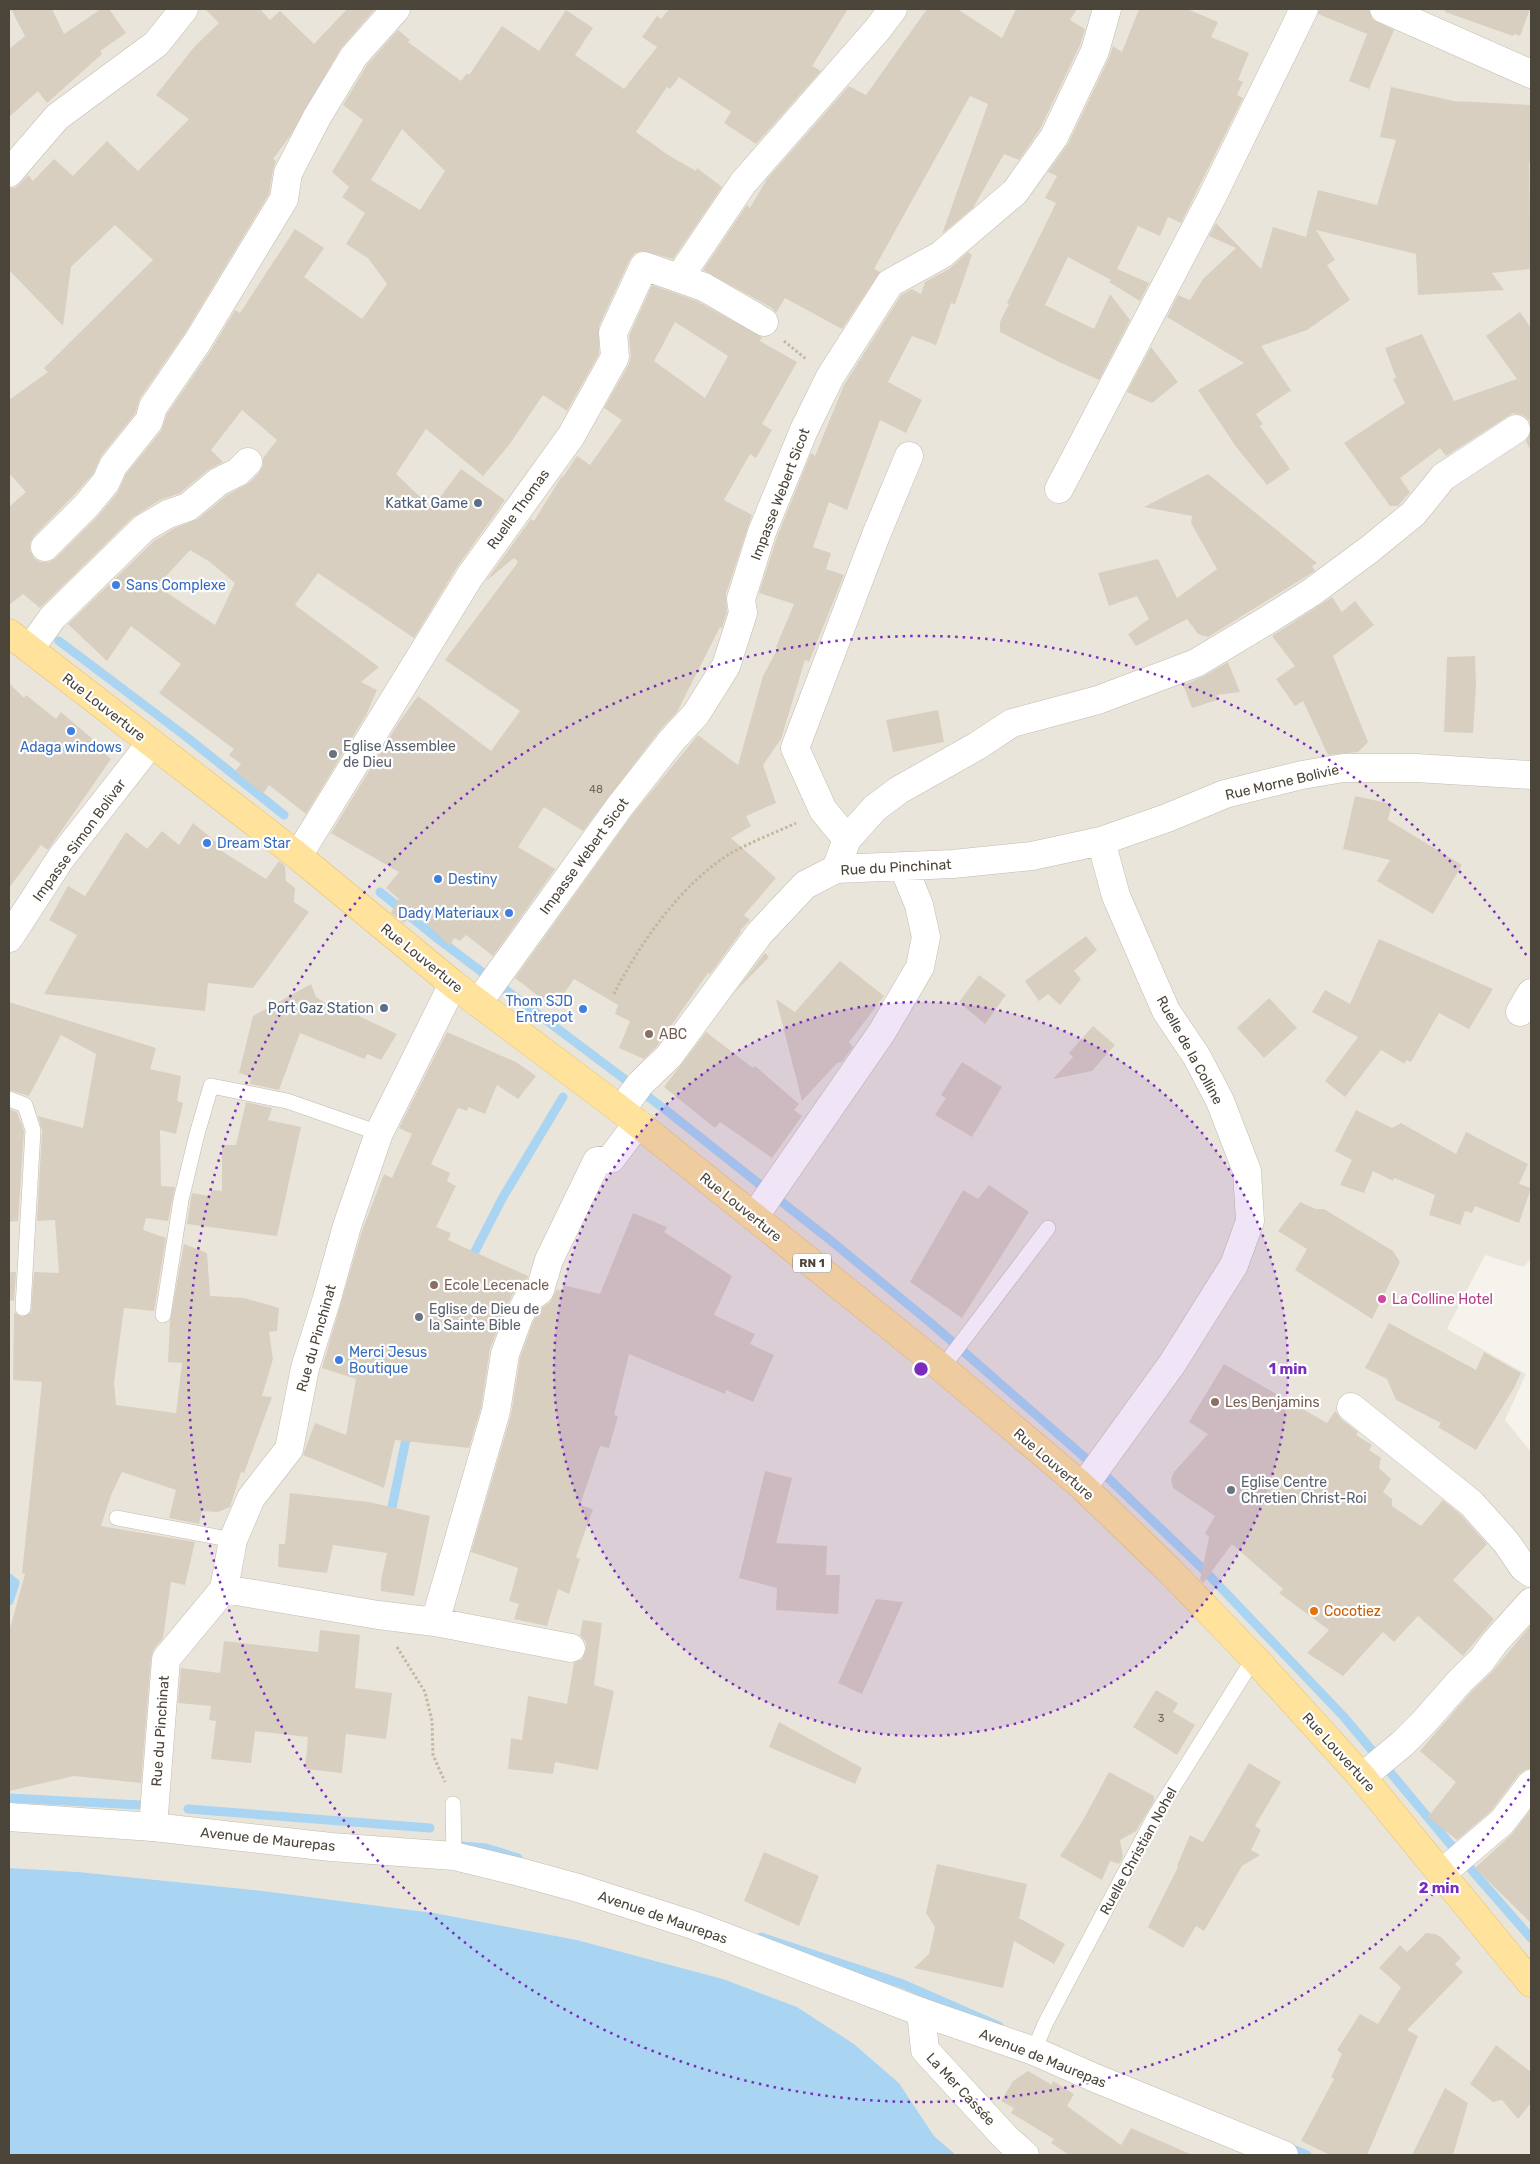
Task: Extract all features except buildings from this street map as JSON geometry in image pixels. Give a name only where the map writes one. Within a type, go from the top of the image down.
[{"type":"main road","name":"Rue Louverture","points":[[9,633],[298,856],[453,984],[488,988],[633,1102],[766,1201],[953,1353],[1092,1473],[1168,1569],[1254,1658],[1374,1766],[1454,1862],[1531,1983]]},
{"type":"street","points":[[9,174],[57,117],[156,44],[184,9]]},
{"type":"street","points":[[45,547],[87,505],[106,482],[113,466],[149,421],[153,407],[202,334],[284,199],[288,173],[317,117],[354,56],[396,9]]},
{"type":"street","points":[[679,278],[743,183],[894,9]]},
{"type":"street","name":"Impasse Webert Sicot","points":[[488,988],[620,806],[672,740],[696,714],[726,666],[743,613],[741,599],[762,532],[804,430],[830,377],[890,283],[941,255],[1015,192],[1054,137],[1095,51],[1107,9]]},
{"type":"street","points":[[1059,489],[1212,197],[1304,9]]},
{"type":"street","points":[[1384,9],[1531,74]]},
{"type":"street","name":"Ruelle Thomas","points":[[298,856],[470,576],[571,436],[615,357],[613,333],[644,266],[704,287],[764,322]]},
{"type":"street","points":[[836,869],[846,839],[875,808],[899,790],[977,746],[1012,723],[1098,700],[1196,663],[1312,592],[1370,550],[1413,514],[1443,477],[1516,429]]},
{"type":"street","points":[[846,839],[824,810],[795,748],[876,535],[909,456]]},
{"type":"street","points":[[30,649],[52,618],[144,528],[168,514],[188,507],[218,482],[238,472],[248,462]]},
{"type":"street","name":"Impasse Simon Bolivar","points":[[9,938],[61,858],[151,744]]},
{"type":"street","name":"Rue Morne Bolivie","points":[[1101,840],[1167,818],[1225,794],[1302,775],[1343,768],[1416,768],[1531,775]]},
{"type":"street","name":"Rue du Pinchinat","points":[[435,1622],[496,1411],[505,1354],[519,1316],[528,1299],[540,1290],[549,1260],[597,1161],[611,1159],[633,1102],[758,934],[805,885],[836,869],[953,864],[1032,856],[1101,840]]},
{"type":"street","name":"Ruelle de la Colline","points":[[1092,1473],[1172,1364],[1229,1274],[1250,1221],[1247,1171],[1220,1100],[1197,1057],[1166,1011],[1116,896],[1101,840]]},
{"type":"street","points":[[766,1201],[882,1032],[920,967],[926,938],[919,905],[903,866]]},
{"type":"street","name":"Rue du Pinchinat","points":[[153,1827],[166,1659],[224,1588],[233,1540],[251,1498],[289,1449],[305,1368],[347,1226],[379,1132],[453,984]]},
{"type":"street","points":[[1351,1407],[1471,1503],[1506,1542],[1523,1567],[1531,1573]]},
{"type":"street","points":[[224,1588],[378,1615],[435,1622],[571,1648]]},
{"type":"street","points":[[1374,1766],[1402,1744],[1424,1722],[1461,1680],[1481,1661],[1495,1642],[1531,1602]]},
{"type":"street","points":[[1454,1862],[1502,1822],[1531,1784]]},
{"type":"street","name":"Avenue de Maurepas","points":[[9,1817],[153,1827],[331,1846],[454,1856],[578,1888],[693,1925],[921,2012],[1034,2051],[1284,2155]]},
{"type":"street","name":"La Mer Cassée","points":[[921,2012],[925,2050],[1006,2138],[1025,2155]]},
{"type":"lane","points":[[163,1315],[180,1200],[211,1086],[287,1101],[379,1132]]},
{"type":"lane","points":[[9,1099],[25,1105],[33,1130],[23,1308]]},
{"type":"lane","points":[[953,1353],[1048,1228]]},
{"type":"lane","points":[[117,1518],[233,1540]]},
{"type":"lane","name":"Ruelle Christian Nohel","points":[[1034,2051],[1046,2024],[1155,1816],[1254,1658]]},
{"type":"lane","points":[[453,1804],[454,1856]]},
{"type":"path","points":[[764,322],[830,377]]},
{"type":"path","points":[[614,994],[629,964],[666,914],[691,885],[732,853],[824,810]]},
{"type":"path","points":[[378,1615],[381,1630],[394,1642],[425,1692],[432,1721],[433,1755],[453,1804]]},
{"type":"shaded area","points":[[9,9],[1531,9],[1531,1259],[1523,1267],[1485,1255],[1447,1329],[1526,1374],[1505,1420],[1531,1452],[1531,2155],[956,2155],[934,2136],[899,2083],[854,2044],[797,2007],[723,1979],[577,1940],[434,1913],[263,1891],[79,1872],[9,1868]]},
{"type":"water","points":[[9,1868],[79,1872],[263,1891],[434,1913],[577,1940],[723,1979],[797,2007],[854,2044],[899,2083],[934,2136],[956,2155],[9,2155]]},
{"type":"waterway","points":[[59,641],[184,735],[284,815]]},
{"type":"waterway","points":[[380,892],[438,939],[667,1111],[830,1240],[932,1324],[1106,1476],[1206,1572],[1344,1717],[1531,1938]]},
{"type":"waterway","points":[[470,1261],[503,1197],[563,1097]]},
{"type":"waterway","points":[[390,1517],[408,1429]]},
{"type":"waterway","points":[[9,1578],[15,1583],[9,1601]]},
{"type":"waterway","points":[[9,1798],[140,1805]]},
{"type":"waterway","points":[[188,1809],[430,1828]]},
{"type":"waterway","points":[[462,1846],[486,1848],[518,1858]]},
{"type":"waterway","points":[[761,1937],[903,1984],[999,2026]]},
{"type":"waterway","points":[[1287,2147],[1307,2155]]},
{"type":"place","name":"Katkat Game","points":[[478,503]]},
{"type":"place","name":"Sans Complexe","points":[[116,585]]},
{"type":"place","name":"Adaga windows","points":[[71,731]]},
{"type":"place","name":"Eglise Assemblee de Dieu","points":[[333,754]]},
{"type":"place","name":"Dream Star","points":[[207,843]]},
{"type":"place","name":"Destiny","points":[[438,879]]},
{"type":"place","name":"Dady Materiaux","points":[[509,913]]},
{"type":"place","name":"Port Gaz Station","points":[[384,1008]]},
{"type":"place","name":"Thom SJD Entrepot","points":[[583,1009]]},
{"type":"place","name":"ABC","points":[[649,1034]]},
{"type":"place","name":"Ecole Lecenacle","points":[[434,1285]]},
{"type":"place","name":"La Colline Hotel","points":[[1382,1299]]},
{"type":"place","name":"Eglise de Dieu de la Sainte Bible","points":[[419,1317]]},
{"type":"place","name":"Merci Jesus Boutique","points":[[339,1360]]},
{"type":"place","name":"Les Benjamins","points":[[1215,1402]]},
{"type":"place","name":"Eglise Centre Chretien Christ-Roi","points":[[1231,1490]]},
{"type":"place","name":"Cocotiez","points":[[1314,1611]]}]
